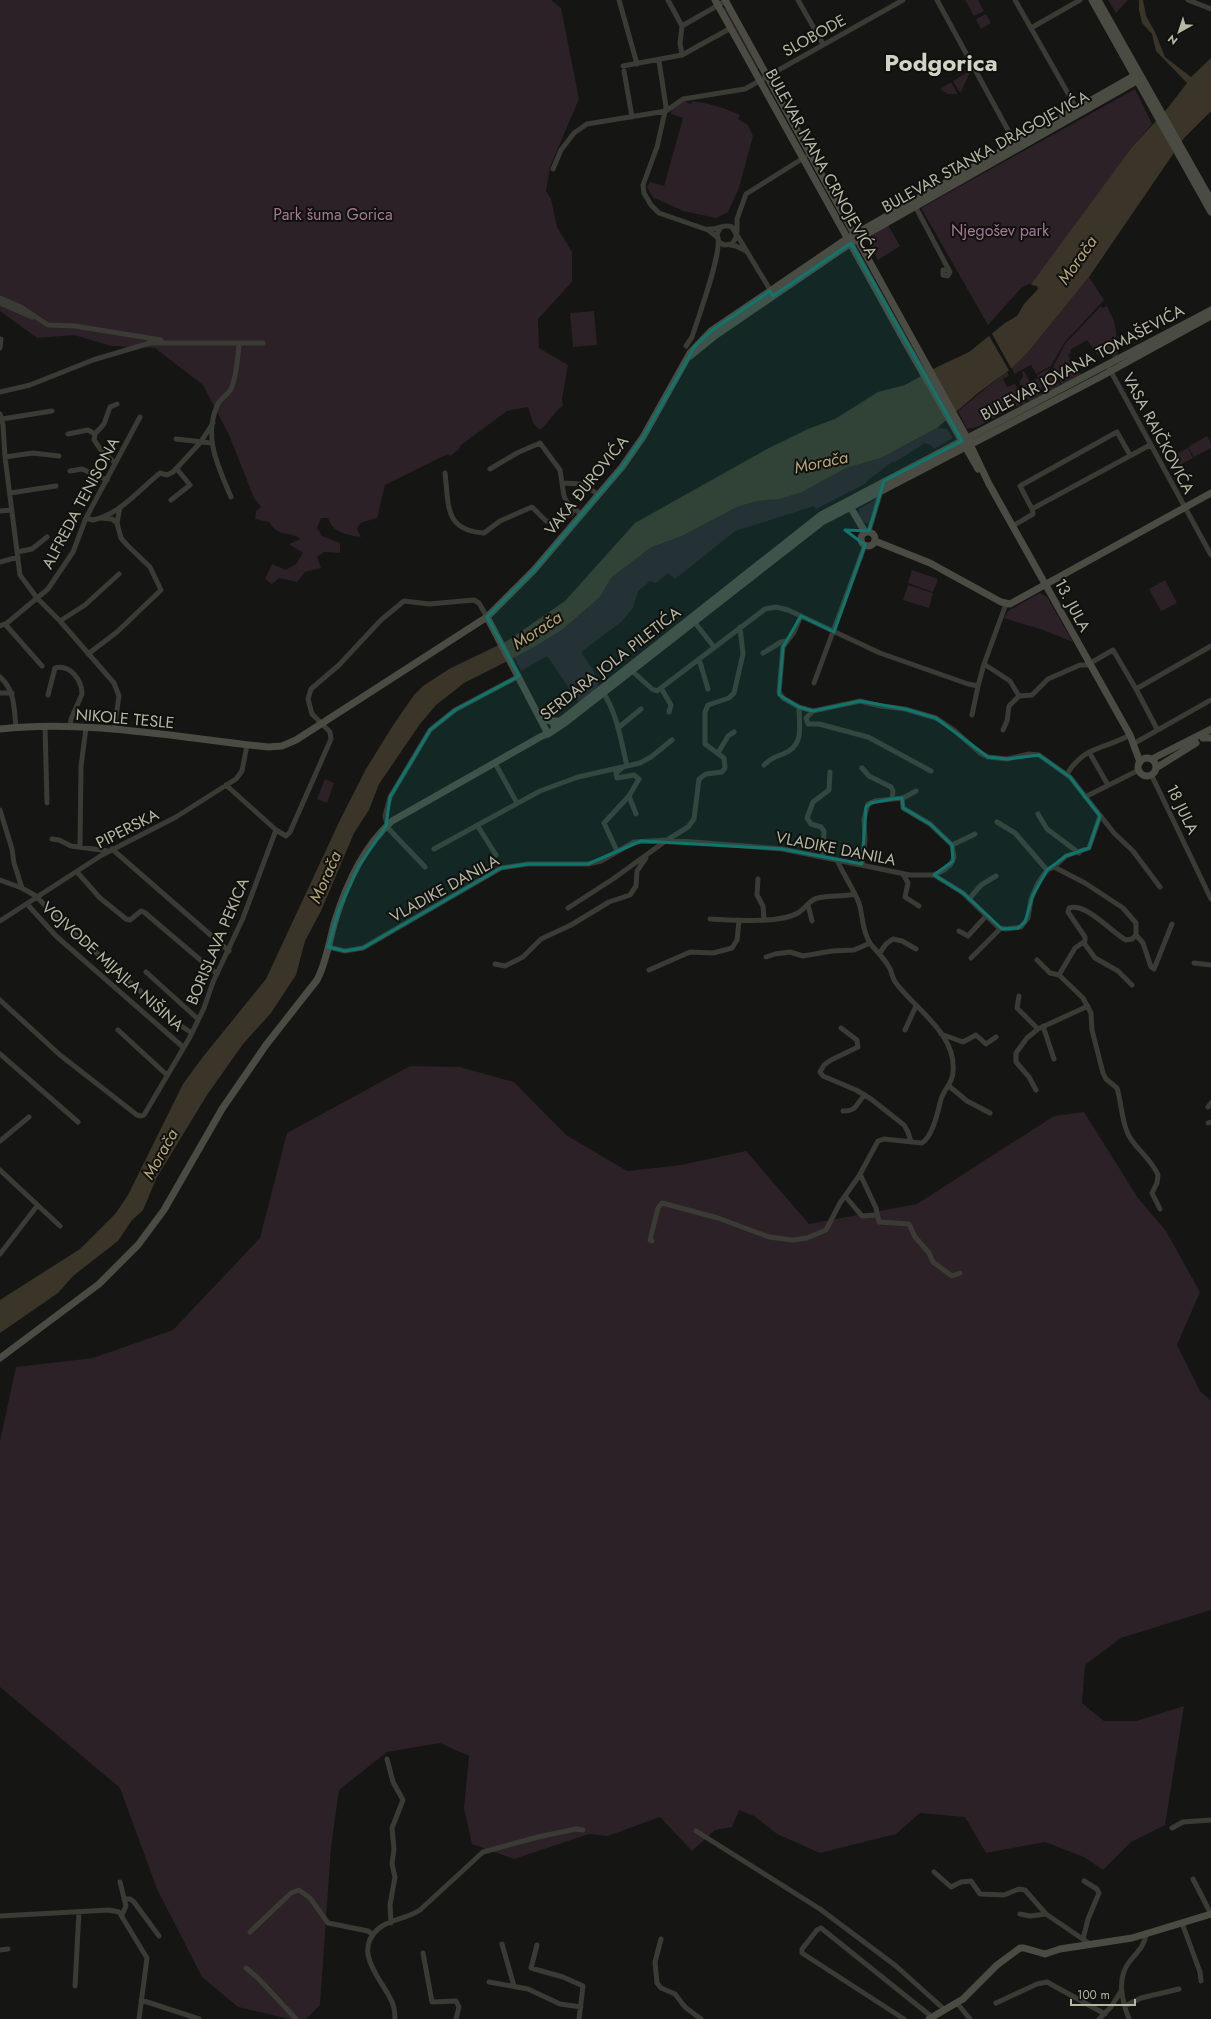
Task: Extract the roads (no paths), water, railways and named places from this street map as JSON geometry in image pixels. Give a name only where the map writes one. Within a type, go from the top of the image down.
[{"type":"main road","name":"BULEVAR IVANA CRNOJEVIĆA","points":[[726,0],[811,154],[852,239]]},
{"type":"main road","points":[[1092,0],[1136,78],[1146,89],[1189,166],[1211,212]]},
{"type":"main road","points":[[1098,0],[1136,78]]},
{"type":"main road","name":"BULEVAR IVANA CRNOJEVIĆA","points":[[717,3],[959,430]]},
{"type":"main road","name":"BULEVAR STANKA DRAGOJEVIĆA","points":[[972,171],[1016,143],[1136,78]]},
{"type":"main road","name":"BULEVAR STANKA DRAGOJEVIĆA","points":[[852,239],[1077,109]]},
{"type":"main road","points":[[1189,166],[1211,200]]},
{"type":"main road","name":"VAKA ĐUROVIĆA","points":[[322,725],[487,617],[534,570],[582,514],[638,444],[688,357],[716,334],[772,293],[852,239]]},
{"type":"main road","name":"BULEVAR JOVANA TOMAŠEVIĆA","points":[[1109,368],[1211,310]]},
{"type":"main road","name":"BULEVAR JOVANA TOMAŠEVIĆA","points":[[966,442],[1211,316]]},
{"type":"main road","name":"13. JULA","points":[[959,430],[1047,585],[1132,740]]},
{"type":"main road","name":"SERDARA JOLA PILETIĆA","points":[[849,504],[881,491],[966,442]]},
{"type":"main road","name":"SERDARA JOLA PILETIĆA","points":[[0,1358],[99,1284],[122,1263],[142,1240],[164,1210],[223,1107],[266,1045],[315,983],[321,970],[339,909],[358,866],[373,841],[386,826],[406,812],[546,734],[563,722],[811,523],[966,442]]},
{"type":"main road","points":[[875,541],[930,562],[1006,604],[1022,598],[1047,585],[1211,493]]},
{"type":"main road","points":[[849,504],[862,528],[874,535],[875,541]]},
{"type":"main road","points":[[867,532],[860,537],[865,545],[870,546],[875,541]]},
{"type":"main road","points":[[487,617],[519,674],[540,717],[546,734]]},
{"type":"main road","name":"SERDARA JOLA PILETIĆA","points":[[602,691],[632,671],[692,620]]},
{"type":"main road","points":[[540,717],[550,721],[563,722]]},
{"type":"main road","name":"NIKOLE TESLE","points":[[0,729],[45,726],[86,728],[268,747],[282,746],[292,742],[322,725]]},
{"type":"main road","points":[[1139,766],[1211,729]]},
{"type":"main road","points":[[1132,740],[1139,766],[1144,775],[1151,774],[1156,768],[1207,738],[1211,734]]},
{"type":"main road","points":[[1132,740],[1150,759],[1156,768]]},
{"type":"main road","points":[[931,2018],[957,2003],[1015,1950],[1024,1948],[1045,1954],[1060,1949],[1146,1935],[1211,1914]]},
{"type":"street","points":[[619,0],[637,64]]},
{"type":"street","points":[[668,0],[682,26],[680,43],[682,55]]},
{"type":"street","points":[[682,26],[717,3],[726,0]]},
{"type":"street","points":[[798,0],[823,44]]},
{"type":"street","name":"SLOBODE","points":[[666,111],[683,99],[698,98],[709,94],[742,90],[823,44],[881,14],[903,0]]},
{"type":"street","points":[[937,0],[1016,143]]},
{"type":"street","points":[[1015,0],[1077,109]]},
{"type":"street","points":[[1031,28],[1080,0]]},
{"type":"street","points":[[1188,0],[1211,9]]},
{"type":"street","points":[[632,117],[624,69],[637,64],[659,61],[682,55],[731,28]]},
{"type":"street","points":[[659,61],[666,102],[666,111],[657,147],[643,184],[644,193],[651,205],[659,213],[705,229],[714,230],[731,222],[748,192],[811,154]]},
{"type":"street","points":[[553,169],[561,150],[574,134],[587,124],[666,111]]},
{"type":"street","points":[[914,204],[944,261],[946,270]]},
{"type":"street","points":[[686,346],[692,337],[716,258],[720,250],[735,242],[737,233],[736,224],[739,210]]},
{"type":"street","points":[[723,226],[731,226],[737,233],[772,293]]},
{"type":"street","points":[[716,258],[718,232],[723,226]]},
{"type":"street","points":[[705,229],[721,243],[738,246],[747,252]]},
{"type":"street","points":[[0,298],[21,307],[35,318]]},
{"type":"street","points":[[0,303],[53,326],[75,326],[172,342]]},
{"type":"street","points":[[0,348],[1,339]]},
{"type":"street","points":[[0,392],[30,385],[105,356],[150,343],[263,343]]},
{"type":"street","points":[[231,497],[213,454],[211,443],[216,406],[230,391],[233,385],[239,344]]},
{"type":"street","name":"VASA RAIČKOVIĆA","points":[[1109,368],[1211,556]]},
{"type":"street","points":[[115,462],[94,442],[95,434],[104,424],[110,407],[117,404]]},
{"type":"street","points":[[52,411],[1,416],[20,575],[38,598],[111,679],[118,690],[114,730]]},
{"type":"street","name":"ALFREDA TENISONA","points":[[3,625],[38,598],[52,583],[73,552],[86,518],[140,417]]},
{"type":"street","points":[[86,518],[93,520],[101,518],[120,507],[160,473],[169,475],[177,469],[200,443],[213,423]]},
{"type":"street","points":[[68,434],[88,430],[95,434]]},
{"type":"street","points":[[1013,526],[1034,514],[1020,486],[1116,432],[1130,455]]},
{"type":"street","points":[[176,439],[200,443],[211,443]]},
{"type":"street","points":[[490,469],[517,453],[540,443],[560,470],[564,496],[582,514]]},
{"type":"street","points":[[1032,508],[1150,445]]},
{"type":"street","points":[[5,457],[33,453],[59,456]]},
{"type":"street","points":[[70,471],[82,469],[107,480]]},
{"type":"street","points":[[171,500],[190,485],[177,469]]},
{"type":"street","points":[[445,473],[449,513],[460,527],[470,532],[484,533],[500,521],[532,507],[546,521],[552,523],[571,514],[575,508]]},
{"type":"street","points":[[562,483],[582,484],[596,493]]},
{"type":"street","points":[[10,493],[56,486]]},
{"type":"street","points":[[867,532],[881,491]]},
{"type":"street","points":[[88,654],[122,629],[161,590],[150,567],[127,545],[122,538],[117,522],[120,507]]},
{"type":"street","points":[[0,511],[12,510]]},
{"type":"street","points":[[101,518],[112,519],[117,522]]},
{"type":"street","points":[[0,562],[32,549],[47,537]]},
{"type":"street","points":[[814,683],[865,545]]},
{"type":"street","points":[[60,621],[85,605],[118,574]]},
{"type":"street","points":[[226,785],[276,830],[283,835],[289,833],[310,790],[331,738],[329,731],[322,725],[311,710],[308,699],[311,690],[339,665],[381,620],[404,601],[429,604],[474,600],[479,603],[487,617]]},
{"type":"street","points":[[972,714],[984,664],[1006,604]]},
{"type":"street","points":[[632,671],[652,689],[657,690],[662,688],[765,609],[781,608],[880,653],[968,684],[978,686]]},
{"type":"street","points":[[801,616],[794,632],[786,641],[783,648],[779,694],[799,707],[813,711],[860,701],[912,711],[942,722],[988,757],[1006,759],[1034,754],[1044,758],[1057,769],[1067,774],[1100,816],[1133,851],[1160,887]]},
{"type":"street","points":[[692,620],[714,647]]},
{"type":"street","points":[[3,625],[42,666]]},
{"type":"street","points":[[734,732],[726,739],[718,753],[705,744],[704,721],[706,707],[729,698],[734,693],[743,654],[740,627]]},
{"type":"street","points":[[763,653],[781,642],[786,641]]},
{"type":"street","points":[[1136,689],[1211,646]]},
{"type":"street","points":[[1003,730],[1007,721],[1009,706],[1019,696],[1032,695],[1048,679],[1080,665],[1089,664],[1113,650],[1157,729]]},
{"type":"street","points":[[699,659],[708,689]]},
{"type":"street","points":[[984,664],[1010,681],[1019,696]]},
{"type":"street","points":[[48,695],[55,668],[67,669],[78,678],[82,694],[70,719],[70,727]]},
{"type":"street","points":[[425,867],[386,826],[385,814],[390,797],[430,730],[455,710],[519,674]]},
{"type":"street","points":[[0,677],[8,684],[12,693],[16,727]]},
{"type":"street","points":[[662,688],[671,705],[669,712]]},
{"type":"street","points":[[602,691],[609,703],[618,728],[625,766]]},
{"type":"street","points":[[0,693],[12,693]]},
{"type":"street","points":[[1067,774],[1076,760],[1089,752],[1103,745],[1132,740],[1157,729],[1211,700]]},
{"type":"street","points":[[764,765],[773,757],[791,750],[797,743],[800,730],[799,707]]},
{"type":"street","points":[[618,728],[641,709]]},
{"type":"street","points":[[813,711],[806,718],[808,724],[818,724],[868,737],[930,771]]},
{"type":"street","points":[[45,726],[47,803]]},
{"type":"street","points":[[80,847],[81,766],[86,728]]},
{"type":"street","points":[[434,849],[517,803],[554,785],[584,775],[644,761],[672,740]]},
{"type":"street","name":"PIPERSKA","points":[[0,920],[110,850],[176,817],[226,785],[240,774],[247,745]]},
{"type":"street","points":[[1089,752],[1108,785]]},
{"type":"street","name":"VLADIKE DANILA","points":[[667,840],[688,827],[694,819],[696,810],[697,784],[700,777],[706,774],[722,772],[725,768],[725,760],[718,753]]},
{"type":"street","points":[[495,763],[517,803]]},
{"type":"street","points":[[616,851],[604,823],[629,796],[639,779],[634,776],[617,778],[616,773],[625,766]]},
{"type":"street","points":[[1085,797],[1139,766]]},
{"type":"street","points":[[862,768],[869,776],[891,787],[892,799]]},
{"type":"street","points":[[823,856],[824,831],[820,827],[811,824],[807,818],[813,802],[829,790],[830,772]]},
{"type":"street","name":"18 JULA","points":[[1151,774],[1211,899]]},
{"type":"street","points":[[862,864],[866,807],[871,802],[902,798],[916,791]]},
{"type":"street","points":[[629,796],[636,814]]},
{"type":"street","points":[[902,798],[903,808],[934,827],[952,845],[954,857],[953,861],[948,867],[934,875]]},
{"type":"street","points":[[0,810],[12,849],[15,868],[22,888]]},
{"type":"street","points":[[1038,814],[1047,829],[1079,853]]},
{"type":"street","points":[[971,958],[1000,929],[1018,928],[1025,922],[1038,883],[1047,870],[1054,867],[1066,856],[1086,850],[1091,845],[1100,816]]},
{"type":"street","points":[[997,822],[1015,833],[1047,870]]},
{"type":"street","points":[[477,825],[496,855]]},
{"type":"street","name":"BORISLAVA PEKICA","points":[[0,1000],[60,1055],[141,1116],[144,1114],[192,1033],[217,974],[229,951],[276,830]]},
{"type":"street","points":[[952,845],[975,834]]},
{"type":"street","points":[[52,839],[59,840],[71,846],[110,850],[229,951]]},
{"type":"street","points":[[568,908],[613,880],[667,840]]},
{"type":"street","name":"VLADIKE DANILA","points":[[328,947],[345,951],[363,948],[501,868],[528,864],[588,864],[601,861],[616,851],[641,841],[667,840],[782,849],[862,864],[903,874],[934,875]]},
{"type":"street","points":[[494,964],[505,966],[524,957],[541,939],[571,925],[609,902],[630,895],[636,886],[637,871],[651,851]]},
{"type":"street","points":[[652,1241],[650,1240],[658,1208],[662,1202],[718,1218],[769,1237],[801,1240],[816,1235],[826,1230],[878,1141],[884,1139],[924,1142],[938,1114],[943,1096],[949,1086],[953,1074],[953,1059],[941,1034],[895,983],[889,967],[870,943],[864,930],[860,907],[855,894],[837,860]]},
{"type":"street","points":[[1054,867],[1085,883],[1123,908],[1136,923],[1136,935],[1143,943],[1151,967],[1154,968],[1172,924]]},
{"type":"street","points":[[77,872],[100,898],[126,919],[130,920],[140,911],[144,912],[217,974]]},
{"type":"street","points":[[903,874],[908,883],[905,897],[918,906]]},
{"type":"street","points":[[934,875],[949,883],[969,899],[1000,929]]},
{"type":"street","points":[[969,899],[981,884],[996,876]]},
{"type":"street","points":[[758,879],[757,895],[763,906],[764,920]]},
{"type":"street","points":[[0,880],[22,888],[38,897],[61,922],[178,1024],[192,1033]]},
{"type":"street","points":[[710,919],[739,921],[764,920],[798,913],[818,898],[844,897],[855,894]]},
{"type":"street","name":"VOJVODE MIJAJLA NIŠINA","points":[[27,904],[56,936],[183,1046]]},
{"type":"street","points":[[808,905],[812,921]]},
{"type":"street","points":[[1132,985],[1118,971],[1095,958],[1084,943],[1085,937],[1068,912],[1071,906],[1080,908],[1094,915],[1126,940],[1132,939],[1136,935]]},
{"type":"street","points":[[959,931],[968,936],[986,916]]},
{"type":"street","points":[[649,970],[690,952],[713,953],[732,948],[737,940],[739,921]]},
{"type":"street","points":[[879,954],[886,944],[893,939],[902,941],[916,949]]},
{"type":"street","points":[[766,957],[790,952],[803,956],[832,951],[849,951],[858,949],[870,943]]},
{"type":"street","points":[[1059,975],[1075,948],[1084,943]]},
{"type":"street","points":[[1037,960],[1050,973],[1059,975],[1073,987],[1088,1006],[1091,1013],[1092,1030],[1103,1073],[1106,1079],[1117,1088],[1124,1124],[1129,1137],[1144,1153],[1158,1175],[1157,1183],[1152,1193],[1160,1209]]},
{"type":"street","points":[[1194,963],[1211,965]]},
{"type":"street","points":[[146,972],[198,1019]]},
{"type":"street","points":[[1019,996],[1017,1008],[1038,1029]]},
{"type":"street","points":[[905,1030],[916,1006]]},
{"type":"street","points":[[1036,1090],[1029,1077],[1016,1062],[1015,1056],[1027,1038],[1038,1029],[1088,1006]]},
{"type":"street","points":[[1044,1026],[1054,1059]]},
{"type":"street","points":[[841,1028],[857,1040],[858,1047],[831,1060],[824,1065],[820,1072],[826,1079],[841,1083],[864,1095],[904,1125],[911,1142]]},
{"type":"street","points":[[118,1030],[167,1075]]},
{"type":"street","points":[[941,1034],[963,1042],[976,1035],[986,1044],[996,1037]]},
{"type":"street","points":[[0,1054],[78,1122]]},
{"type":"street","points":[[949,1086],[967,1102],[990,1113]]},
{"type":"street","points":[[843,1112],[849,1112],[856,1108],[864,1095]]},
{"type":"street","points":[[0,1141],[29,1117]]},
{"type":"street","points":[[0,1170],[60,1226]]},
{"type":"street","points":[[860,1174],[876,1208],[879,1222],[909,1224],[915,1237],[926,1249],[936,1266],[952,1276],[960,1273]]},
{"type":"street","points":[[845,1196],[862,1216],[877,1215]]},
{"type":"street","points":[[0,1254],[37,1206]]},
{"type":"street","points":[[387,1759],[393,1782],[403,1800],[392,1828],[394,1849],[392,1864],[395,1877],[390,1905],[391,1923]]},
{"type":"street","points":[[1172,1828],[1183,1822],[1211,1820]]},
{"type":"street","points":[[395,2019],[391,1999],[370,1965],[368,1952],[373,1935],[381,1927],[410,1917],[420,1910],[483,1852],[576,1829],[583,1830]]},
{"type":"street","points":[[696,1831],[820,1909],[896,1966],[945,2010]]},
{"type":"street","points":[[934,1872],[951,1887],[961,1882],[971,1881],[980,1894],[1004,1895],[1019,1889],[1025,1890],[1046,1914],[1090,1944]]},
{"type":"street","points":[[1193,1879],[1211,1914]]},
{"type":"street","points":[[1083,1939],[1088,1919],[1099,1893],[1097,1889],[1084,1881]]},
{"type":"street","points":[[120,1882],[126,1909],[122,1915]]},
{"type":"street","points":[[250,1932],[291,1893],[299,1890],[310,1898],[328,1923],[368,1932],[373,1935]]},
{"type":"street","points":[[124,1899],[130,1899],[134,1902],[158,1936]]},
{"type":"street","points":[[0,1916],[114,1910],[122,1915],[131,1934],[147,1958],[139,2019]]},
{"type":"street","points":[[75,1986],[79,1912]]},
{"type":"street","points":[[1020,1914],[1030,1916],[1046,1914]]},
{"type":"street","points":[[1182,1923],[1200,1972],[1201,1981]]},
{"type":"street","points":[[904,2019],[835,1976],[801,1952],[817,1930],[822,1928],[931,2018]]},
{"type":"street","points":[[1099,2019],[1121,1991],[1127,1965],[1142,1948],[1146,1935]]},
{"type":"street","points":[[661,1939],[655,1962],[657,1983],[661,1988],[674,1994],[686,2007],[701,2019]]},
{"type":"street","points":[[502,1944],[514,1986]]},
{"type":"street","points":[[537,1945],[531,1968],[563,1977],[583,1986],[579,2019]]},
{"type":"street","points":[[0,1950],[8,1949]]},
{"type":"street","points":[[423,1953],[432,2002],[456,2001],[459,2007],[456,2019]]},
{"type":"street","points":[[246,1968],[258,1978],[296,2019]]},
{"type":"street","points":[[489,1982],[532,1990],[560,2004],[581,2007]]},
{"type":"street","points":[[996,2003],[1037,1984],[1047,1982],[1104,2014]]},
{"type":"street","points":[[1125,2006],[1141,1998],[1179,1989]]},
{"type":"street","points":[[1121,1991],[1129,2019]]},
{"type":"street","points":[[141,2000],[199,2019]]},
{"type":"street","points":[[957,2003],[970,2019]]},
{"type":"water","name":"Morača","points":[[1139,0],[1143,0],[1146,16],[1155,32],[1165,57],[1191,77],[1211,58],[1211,111],[1184,138],[1089,277],[1029,351],[1012,368],[978,393],[937,428],[881,458],[846,468],[802,492],[780,499],[757,501],[737,507],[684,535],[650,548],[611,578],[600,597],[562,630],[529,650],[464,683],[436,705],[420,724],[379,784],[369,810],[354,833],[321,911],[305,941],[296,975],[271,1013],[243,1044],[207,1095],[157,1177],[143,1210],[132,1220],[118,1241],[73,1276],[58,1293],[0,1333],[0,1300],[80,1249],[116,1213],[128,1195],[183,1084],[202,1058],[266,979],[340,820],[366,769],[392,727],[414,695],[423,686],[449,669],[507,641],[565,601],[635,523],[767,449],[808,429],[835,419],[878,392],[905,385],[937,367],[969,352],[1005,323],[1017,316],[1024,304],[1038,289],[1037,286],[1031,285],[1032,283],[1132,147],[1167,109],[1187,83],[1156,51],[1152,34],[1142,23],[1139,10]]},
{"type":"district","name":"Podgorica","points":[[941,63]]},
{"type":"park label","name":"Park šuma Gorica","points":[[333,214]]},
{"type":"park label","name":"Njegošev park","points":[[1000,230]]}]
